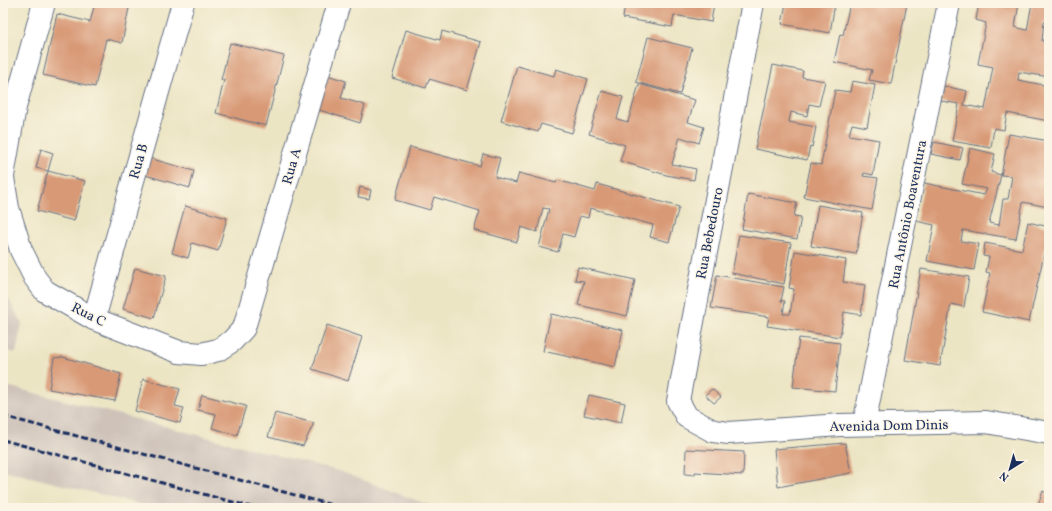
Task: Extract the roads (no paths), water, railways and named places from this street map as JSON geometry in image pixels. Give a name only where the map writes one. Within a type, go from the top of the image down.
[{"type":"street","name":"Rua C","points":[[44,3],[15,107],[3,177],[8,208],[21,250],[35,278],[46,291],[94,319],[179,352],[201,354],[218,350],[232,341],[244,328]]},
{"type":"street","name":"Rua B","points":[[94,319],[183,3]]},
{"type":"street","name":"Rua A","points":[[244,328],[338,3]]},
{"type":"street","name":"Rua Bebedouro","points":[[729,433],[713,431],[688,418],[678,401],[753,3]]},
{"type":"street","name":"Rua Antônio Boaventura","points":[[864,424],[949,3]]},
{"type":"street","name":"Avenida Dom Dinis","points":[[729,433],[864,424],[986,422],[1049,433]]},
{"type":"railway","points":[[3,416],[343,508]]},
{"type":"railway","points":[[3,440],[255,508]]}]
